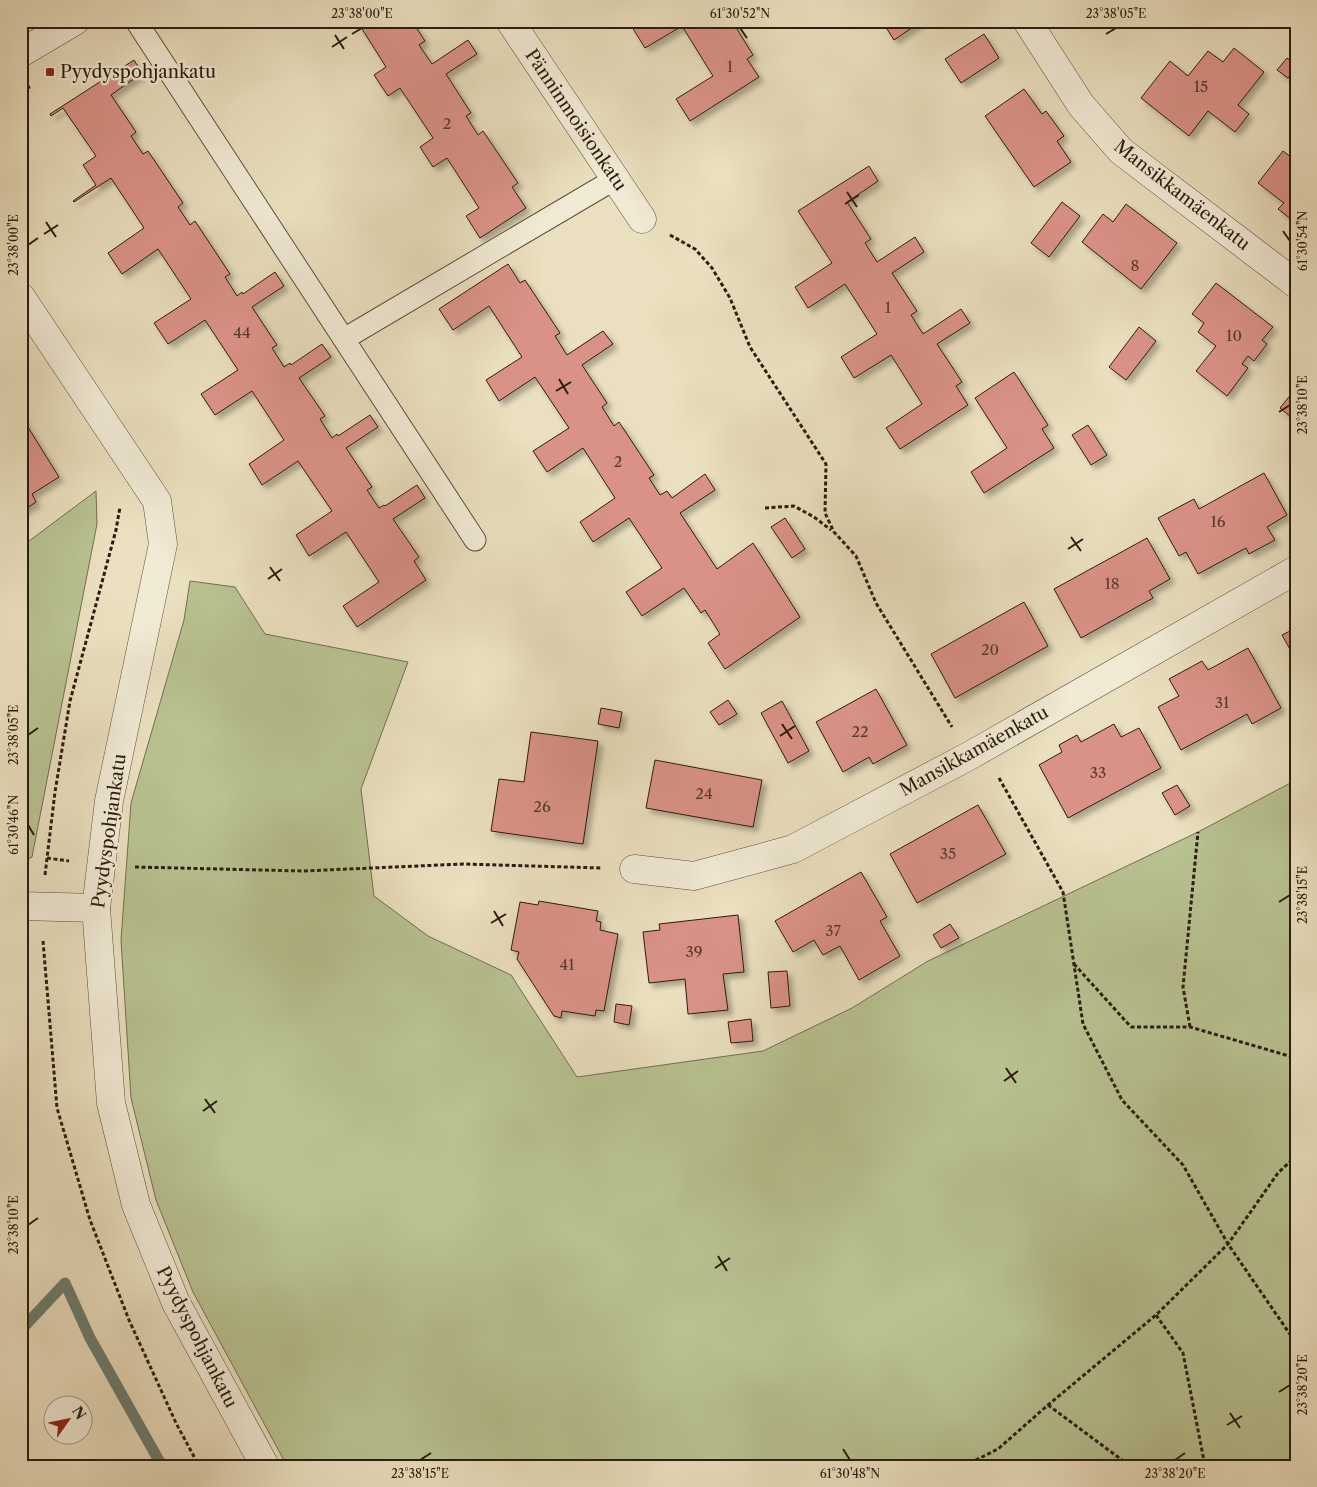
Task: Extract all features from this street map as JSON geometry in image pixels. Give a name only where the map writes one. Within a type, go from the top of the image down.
[{"type":"street","points":[[21,53],[75,21]]},
{"type":"street","name":"Pänninmoisionkatu","points":[[510,21],[642,219]]},
{"type":"street","name":"Mansikkamäenkatu","points":[[1027,21],[1081,105],[1121,151],[1296,284]]},
{"type":"street","name":"Pyydyspohjankatu","points":[[21,297],[156,501],[163,544],[109,801],[96,908],[111,1103],[136,1205],[176,1303],[264,1466]]},
{"type":"street","name":"Mansikkamäenkatu","points":[[634,869],[694,876],[748,863],[793,849],[976,751],[1296,570]]},
{"type":"street","points":[[21,906],[96,908]]},
{"type":"lane","points":[[136,21],[475,540]]},
{"type":"lane","points":[[344,339],[615,179]]},
{"type":"path","points":[[642,219],[695,250],[712,268],[730,298],[750,347],[826,464],[824,513],[834,532]]},
{"type":"path","points":[[765,508],[794,506],[814,517],[834,532],[856,556],[876,603],[976,751],[1062,892],[1083,1024],[1122,1100],[1183,1166],[1228,1244],[1296,1343]]},
{"type":"path","points":[[1190,1027],[1183,987],[1198,832]]},
{"type":"path","points":[[102,866],[303,871],[463,864],[634,869]]},
{"type":"path","points":[[1074,964],[1131,1027],[1190,1027],[1296,1058]]},
{"type":"path","points":[[964,1466],[998,1449],[1156,1315],[1228,1244],[1278,1173],[1296,1156]]},
{"type":"path","points":[[1156,1315],[1183,1353],[1205,1466]]},
{"type":"path","points":[[1048,1405],[1130,1466]]},
{"type":"green space","points":[[1280,21],[1296,21],[1296,33]]},
{"type":"green space","points":[[96,491],[97,524],[32,857],[21,864],[21,547]]},
{"type":"green space","points":[[190,581],[235,587],[265,634],[408,662],[361,789],[374,896],[428,936],[511,975],[577,1077],[763,1051],[852,1008],[928,961],[1198,832],[1296,780],[1296,1466],[287,1466],[193,1292],[156,1200],[131,1098],[121,940],[131,803],[184,620]]},
{"type":"building","points":[[357,21],[412,21],[425,41],[419,45],[432,64],[468,40],[477,54],[446,74],[471,113],[466,116],[478,135],[483,131],[518,183],[512,187],[526,208],[480,238],[466,216],[479,208],[447,158],[433,167],[420,147],[433,138],[400,88],[388,96],[374,75],[386,67]]},
{"type":"building","points":[[641,21],[732,21],[753,55],[747,59],[759,77],[690,121],[676,99],[713,76],[682,26],[645,48],[632,27]]},
{"type":"building","points":[[882,21],[922,21],[894,40]]},
{"type":"building","points":[[984,34],[999,58],[961,83],[945,59]]},
{"type":"building","points":[[1234,48],[1264,72],[1238,105],[1249,114],[1235,132],[1208,111],[1189,136],[1141,98],[1170,61],[1188,76],[1208,51],[1223,62]]},
{"type":"building","points":[[1287,58],[1296,65],[1296,68],[1288,78],[1277,70]]},
{"type":"building","points":[[134,60],[142,73],[111,95],[136,132],[131,136],[143,154],[148,151],[183,203],[178,207],[190,225],[195,221],[230,274],[225,277],[237,296],[242,292],[243,294],[275,272],[284,286],[252,307],[277,345],[272,348],[284,367],[290,363],[291,365],[322,344],[331,357],[299,378],[325,416],[320,419],[332,438],[370,415],[378,427],[346,448],[372,487],[367,490],[379,508],[417,485],[425,498],[393,519],[419,557],[414,561],[426,580],[357,627],[343,606],[379,582],[346,532],[309,556],[296,535],[332,511],[298,461],[262,485],[249,464],[284,440],[252,391],[215,415],[201,394],[238,370],[205,320],[168,344],[154,323],[191,299],[158,249],[122,274],[108,253],[144,228],[111,178],[73,201],[96,185],[83,165],[96,156],[63,108],[51,116],[50,114]]},
{"type":"building","points":[[1024,89],[1042,114],[1046,111],[1064,136],[1057,141],[1071,162],[1034,187],[985,116]]},
{"type":"building","points":[[1283,151],[1296,161],[1296,223],[1278,209],[1284,203],[1258,183]]},
{"type":"building","points":[[869,166],[878,181],[847,202],[871,239],[865,243],[877,262],[915,237],[924,252],[892,273],[917,311],[911,315],[923,334],[961,309],[970,323],[937,344],[962,382],[956,386],[968,405],[900,449],[886,428],[922,404],[891,355],[854,378],[841,357],[877,334],[845,284],[808,308],[795,287],[832,263],[798,211]]},
{"type":"building","points":[[1062,202],[1080,216],[1049,257],[1031,243]]},
{"type":"building","points":[[1126,204],[1177,243],[1141,289],[1082,242],[1103,214],[1113,222]]},
{"type":"building","points":[[508,264],[520,283],[525,280],[560,333],[555,336],[567,355],[603,331],[613,344],[582,365],[607,403],[602,407],[614,426],[619,422],[654,475],[649,478],[660,495],[667,491],[672,498],[705,474],[715,490],[680,513],[717,569],[753,543],[800,617],[725,669],[708,643],[720,634],[705,610],[701,613],[684,588],[642,616],[626,592],[662,568],[629,518],[593,542],[580,522],[615,498],[583,448],[547,472],[533,451],[569,428],[535,377],[499,401],[486,380],[522,357],[489,306],[453,330],[439,309]]},
{"type":"building","points":[[1216,283],[1273,327],[1262,340],[1267,344],[1254,361],[1248,356],[1242,364],[1248,368],[1227,396],[1196,371],[1216,346],[1198,332],[1204,323],[1192,314]]},
{"type":"building","points":[[1139,327],[1156,341],[1126,380],[1109,367]]},
{"type":"building","points":[[1014,372],[1048,425],[1042,429],[1054,448],[984,493],[971,472],[1007,448],[975,398]]},
{"type":"building","points":[[1296,388],[1296,421],[1280,408]]},
{"type":"building","points":[[21,416],[59,477],[32,494],[36,502],[21,512]]},
{"type":"building","points":[[1088,425],[1107,455],[1091,465],[1072,435]]},
{"type":"building","points":[[1264,473],[1287,515],[1267,527],[1275,540],[1249,554],[1246,548],[1198,574],[1186,552],[1179,556],[1158,518],[1194,499],[1199,509]]},
{"type":"building","points":[[785,518],[805,549],[792,558],[771,527]]},
{"type":"building","points":[[1147,538],[1170,579],[1149,591],[1153,598],[1081,638],[1054,589]]},
{"type":"building","points":[[1024,602],[1048,646],[955,698],[931,654]]},
{"type":"building","points":[[1296,628],[1296,660],[1282,635]]},
{"type":"building","points":[[1248,648],[1281,708],[1252,724],[1247,714],[1181,750],[1158,707],[1179,696],[1169,679],[1202,661],[1208,670]]},
{"type":"building","points":[[876,689],[907,745],[873,764],[869,757],[843,772],[816,722]]},
{"type":"building","points":[[728,700],[737,714],[719,725],[710,712]]},
{"type":"building","points":[[782,701],[809,751],[788,763],[761,713]]},
{"type":"building","points":[[601,708],[622,712],[619,728],[598,724]]},
{"type":"building","points":[[1114,724],[1121,737],[1139,728],[1161,768],[1068,818],[1039,765],[1062,752],[1059,745],[1077,735],[1081,742]]},
{"type":"building","points":[[531,732],[598,741],[583,844],[491,831],[499,779],[524,782]]},
{"type":"building","points":[[655,760],[762,780],[753,827],[646,808]]},
{"type":"building","points":[[1177,785],[1190,806],[1175,815],[1162,793]]},
{"type":"building","points":[[978,805],[1006,854],[917,903],[890,854]]},
{"type":"building","points":[[861,872],[887,917],[880,921],[900,956],[859,980],[840,946],[823,955],[814,940],[793,952],[775,921]]},
{"type":"building","points":[[539,901],[598,911],[596,921],[601,922],[600,930],[618,934],[604,1011],[596,1010],[595,1016],[562,1011],[561,1018],[554,1016],[517,959],[519,952],[511,950],[520,902],[538,905]]},
{"type":"building","points":[[738,915],[744,972],[723,974],[728,1010],[688,1014],[685,979],[649,983],[643,932],[660,930],[659,924]]},
{"type":"building","points":[[950,924],[959,938],[941,948],[933,935]]},
{"type":"building","points":[[787,971],[790,1006],[771,1008],[768,972]]},
{"type":"building","points":[[616,1004],[632,1006],[629,1025],[614,1022]]},
{"type":"building","points":[[751,1019],[753,1041],[731,1043],[728,1022]]},
{"type":"waterway","points":[[21,1330],[65,1283],[90,1338],[162,1466]]},
{"type":"place","name":"Pyydyspohjankatu","points":[[50,72]]}]
